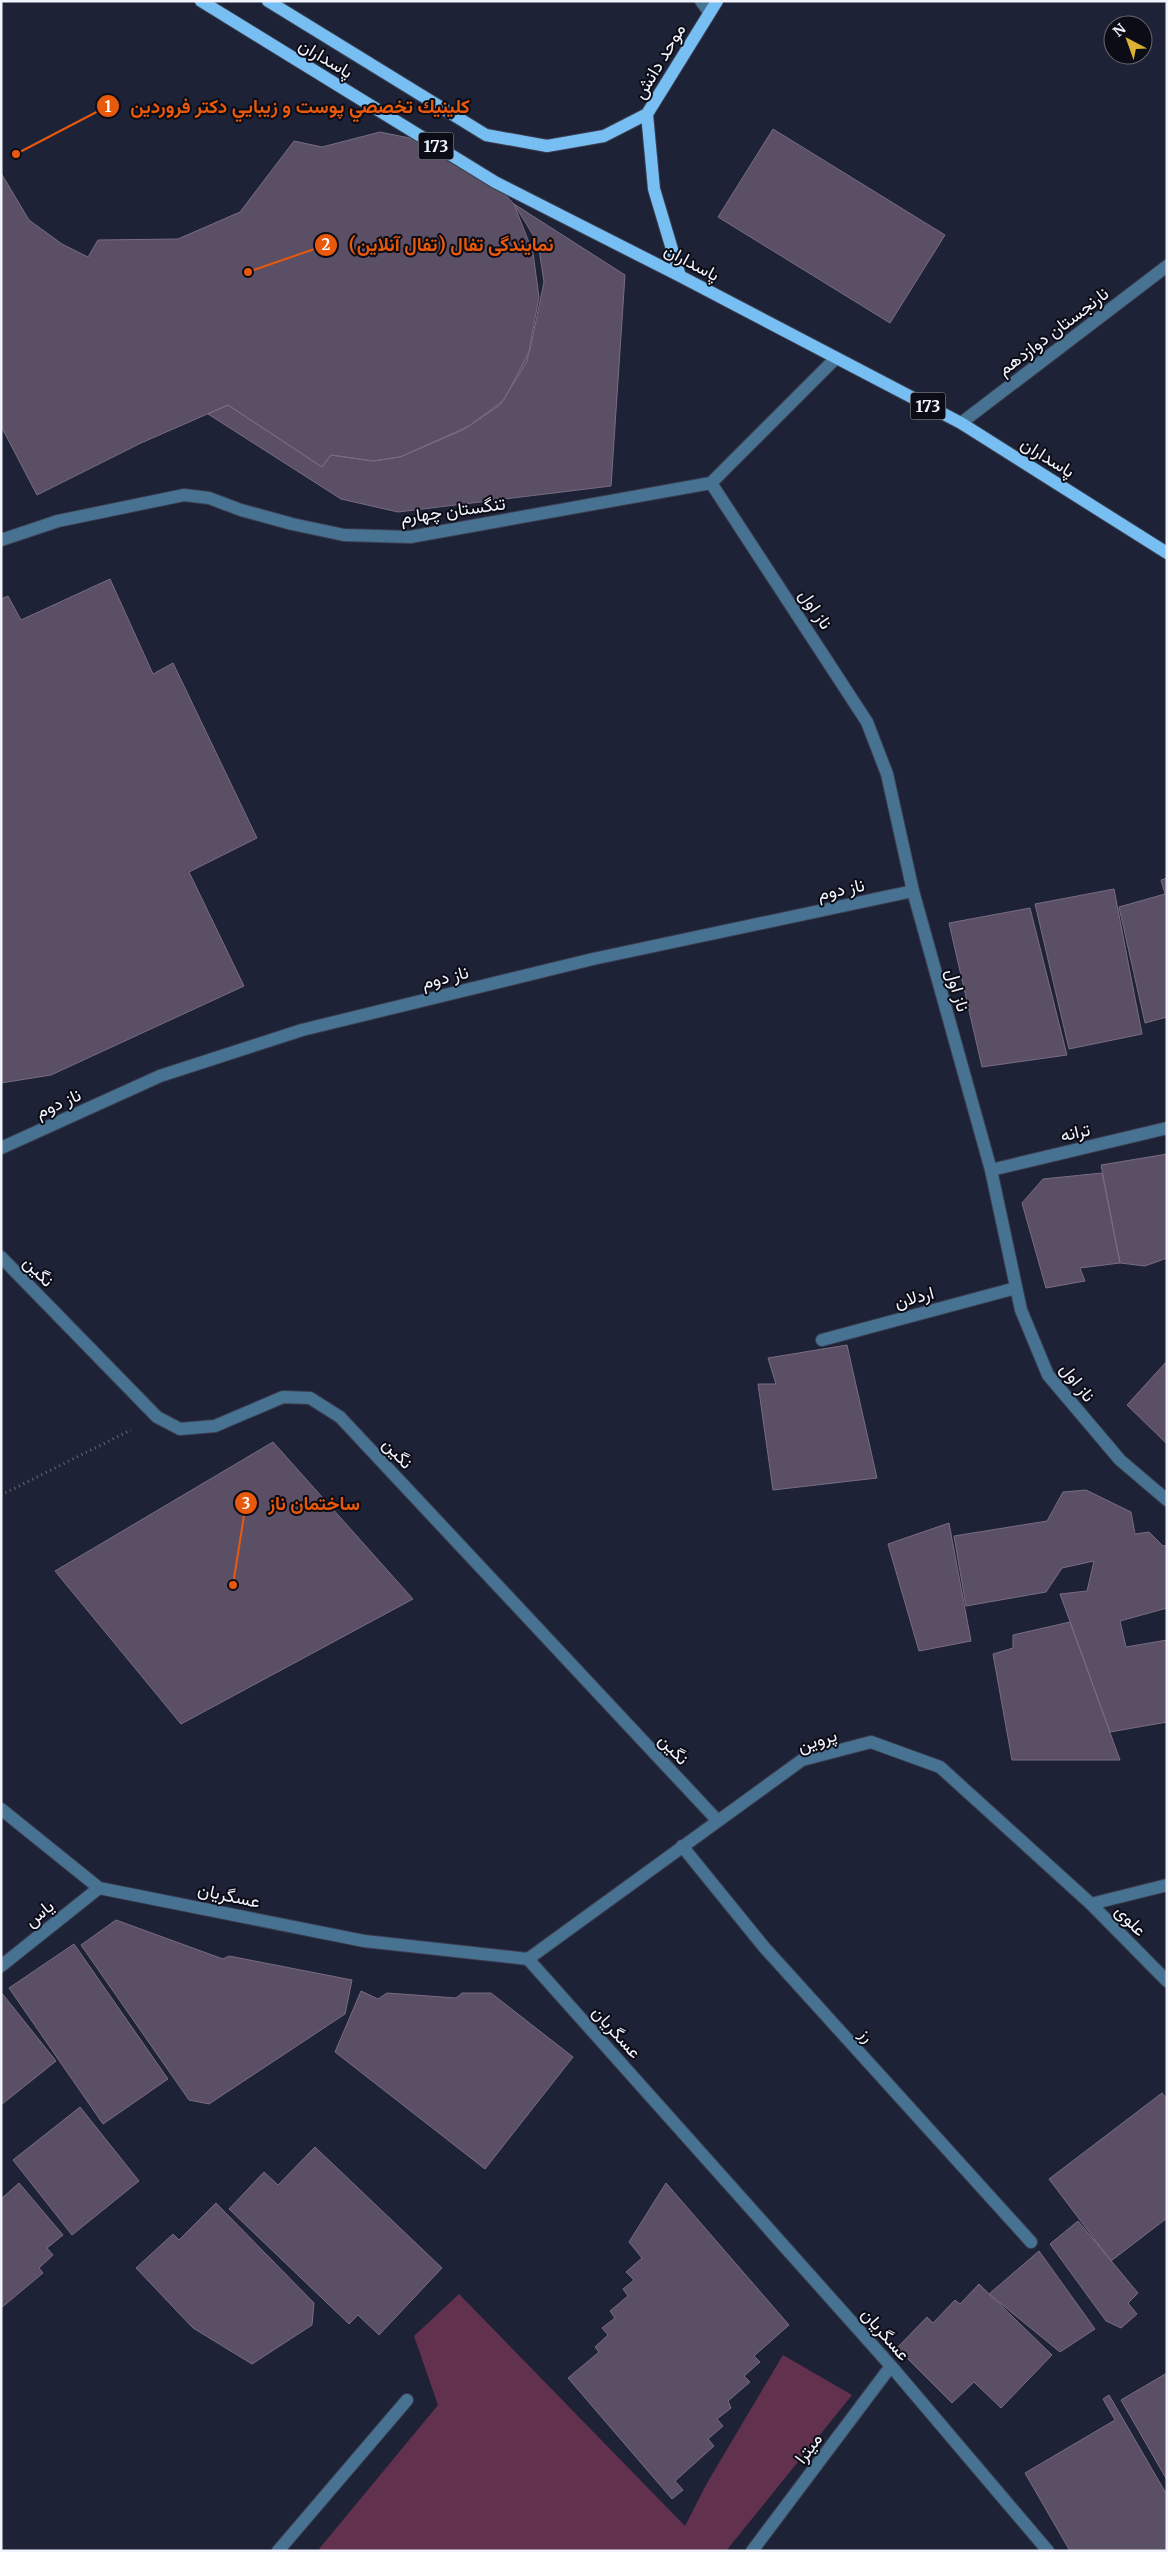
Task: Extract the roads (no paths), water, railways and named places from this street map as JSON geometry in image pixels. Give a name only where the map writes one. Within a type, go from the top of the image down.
[{"type":"main road","name":"پاسداران","points":[[201,1],[495,182],[961,423],[1167,553]]},
{"type":"main road","name":"پاسداران","points":[[268,1],[486,134],[547,146],[604,136],[647,114]]},
{"type":"main road","name":"موحد دانش","points":[[647,114],[717,1]]},
{"type":"main road","points":[[647,114],[654,189],[680,276]]},
{"type":"street","points":[[701,1],[709,12]]},
{"type":"street","name":"نارنجستان دوازدهم","points":[[961,423],[1167,266]]},
{"type":"street","points":[[711,483],[835,359]]},
{"type":"street","name":"تنگستان چهارم","points":[[1,540],[58,521],[184,495],[209,498],[283,522],[344,534],[410,536],[711,483]]},
{"type":"street","name":"ناز اول","points":[[711,483],[868,722],[887,774],[913,891],[991,1170],[1021,1310],[1048,1375],[1120,1460],[1167,1500]]},
{"type":"street","name":"ناز دوم","points":[[1,1148],[160,1076],[302,1030],[593,960],[913,891]]},
{"type":"street","name":"ترانه","points":[[991,1170],[1167,1128]]},
{"type":"street","name":"نگین","points":[[1,1257],[157,1417],[180,1429],[215,1426],[283,1397],[310,1398],[340,1417],[717,1820]]},
{"type":"street","name":"اردلان","points":[[822,1340],[1016,1288]]},
{"type":"street","name":"پروین","points":[[528,1959],[802,1760],[871,1742],[940,1767],[1091,1904]]},
{"type":"street","name":"عسگریان","points":[[1,1809],[99,1888],[364,1941],[528,1959],[891,2366],[1048,2551]]},
{"type":"street","name":"رز","points":[[682,1846],[764,1948],[1031,2242]]},
{"type":"street","points":[[1091,1904],[1167,1885]]},
{"type":"street","name":"یاس","points":[[1,1966],[99,1888]]},
{"type":"street","name":"علوی","points":[[1091,1904],[1167,1982]]},
{"type":"street","name":"میترا","points":[[752,2551],[891,2366]]},
{"type":"street","points":[[278,2551],[407,2400]]},
{"type":"place","name":"كلينيك تخصصي پوست و زيبايي دكتر فروردين","points":[[16,154]]},
{"type":"place","name":"نمایندگی تفال (تفال آنلاین)","points":[[248,272]]},
{"type":"place","name":"ساختمان ناز","points":[[233,1585]]}]
